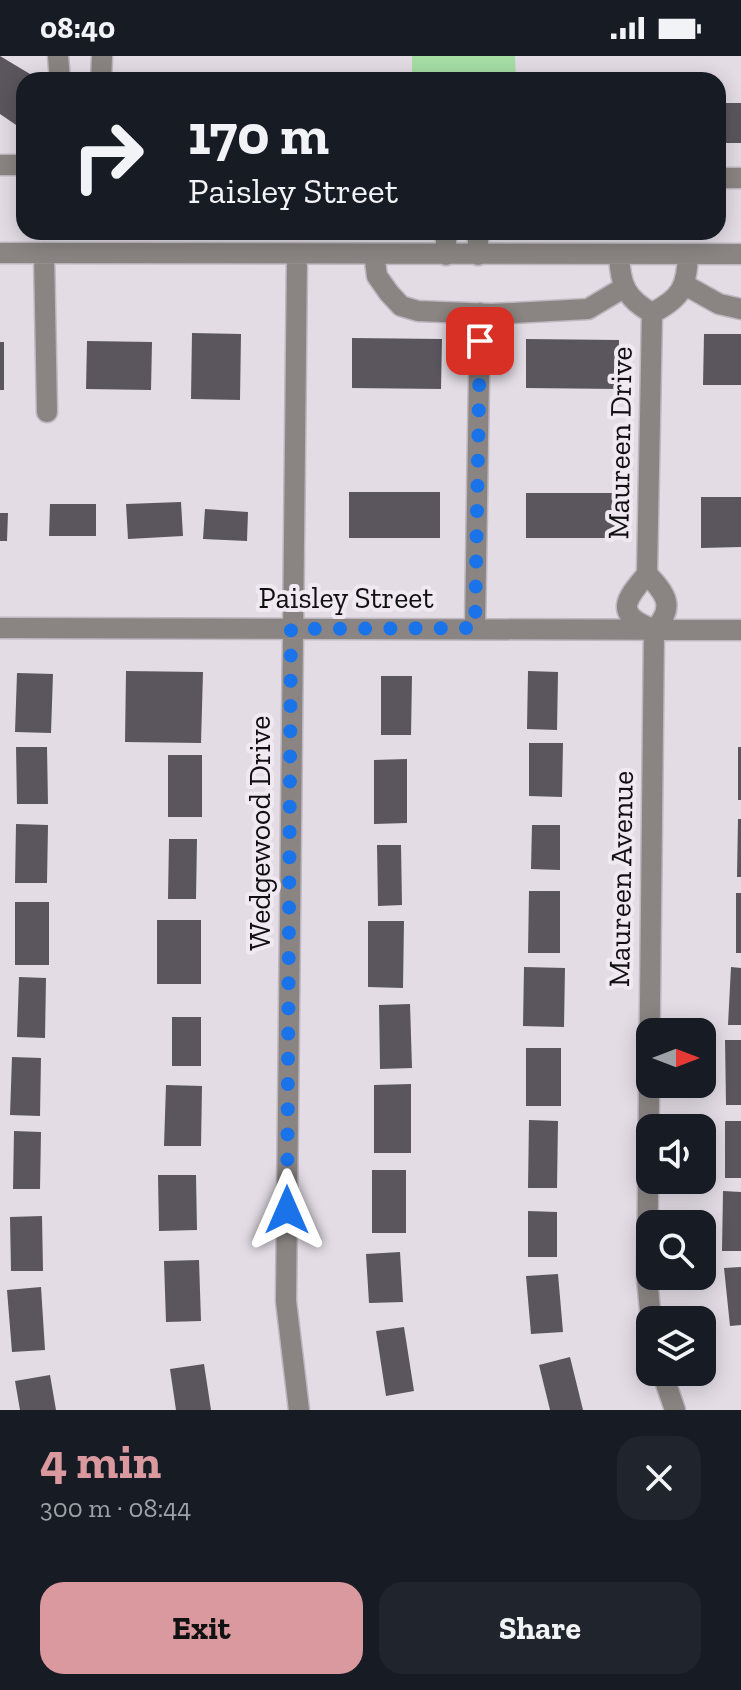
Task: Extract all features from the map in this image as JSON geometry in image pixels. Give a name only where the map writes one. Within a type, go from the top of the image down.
[{"type":"street","points":[[47,412],[53,254],[59,240]]},
{"type":"street","points":[[100,240],[100,254]]},
{"type":"street","points":[[446,240],[446,255]]},
{"type":"street","points":[[478,240],[478,255]]},
{"type":"street","points":[[0,253],[741,254]]},
{"type":"street","points":[[374,254],[377,276],[401,306],[418,311],[480,313],[588,309],[625,287],[620,277],[619,254]]},
{"type":"street","points":[[688,254],[685,285],[719,304],[741,309]]},
{"type":"street","name":"Wedgewood Drive","points":[[297,255],[286,1301],[299,1410]]},
{"type":"street","name":"Maureen Drive","points":[[652,313],[667,306],[685,285]]},
{"type":"street","name":"Maureen Drive","points":[[625,287],[636,304],[652,313]]},
{"type":"street","points":[[475,628],[480,313]]},
{"type":"street","name":"Maureen Drive","points":[[647,574],[663,591],[667,603],[663,620],[654,630],[627,615],[629,596],[647,574],[652,313]]},
{"type":"street","name":"Paisley Street","points":[[0,628],[741,630]]},
{"type":"street","name":"Maureen Avenue","points":[[650,1306],[647,1279],[654,630]]},
{"type":"street","points":[[667,1386],[675,1410]]},
{"type":"green space","points":[[412,56],[515,56],[516,72],[412,72]]},
{"type":"building","points":[[0,56],[27,72],[16,72],[16,125],[0,114]]},
{"type":"building","points":[[726,103],[741,103],[741,143],[726,143]]},
{"type":"building","points":[[192,333],[241,334],[240,400],[191,399]]},
{"type":"building","points":[[704,334],[741,334],[741,385],[703,385]]},
{"type":"building","points":[[352,338],[442,339],[441,389],[352,388]]},
{"type":"building","points":[[526,339],[619,340],[618,389],[526,388]]},
{"type":"building","points":[[87,341],[152,342],[151,390],[86,389]]},
{"type":"building","points":[[0,342],[4,342],[4,390],[0,390]]},
{"type":"building","points":[[349,492],[440,492],[440,538],[349,538]]},
{"type":"building","points":[[526,493],[616,493],[616,538],[526,538]]},
{"type":"building","points":[[701,497],[741,497],[741,547],[701,548]]},
{"type":"building","points":[[181,502],[183,536],[128,539],[126,504]]},
{"type":"building","points":[[50,504],[96,504],[96,536],[49,536]]},
{"type":"building","points":[[205,509],[248,512],[247,541],[203,539]]},
{"type":"building","points":[[0,513],[8,513],[7,541],[0,541]]},
{"type":"building","points":[[126,671],[203,672],[201,743],[125,742]]},
{"type":"building","points":[[528,671],[558,672],[557,730],[527,729]]},
{"type":"building","points":[[17,673],[53,674],[51,733],[15,732]]},
{"type":"building","points":[[381,676],[412,676],[411,735],[381,735]]},
{"type":"building","points":[[529,743],[563,743],[562,797],[529,796]]},
{"type":"building","points":[[16,747],[47,747],[48,804],[17,804]]},
{"type":"building","points":[[738,747],[741,747],[741,800],[738,800]]},
{"type":"building","points":[[168,755],[202,755],[202,817],[168,817]]},
{"type":"building","points":[[407,759],[407,823],[374,824],[374,760]]},
{"type":"building","points":[[738,819],[741,819],[741,877],[737,877]]},
{"type":"building","points":[[16,824],[48,825],[47,883],[15,883]]},
{"type":"building","points":[[532,825],[560,825],[560,870],[531,869]]},
{"type":"building","points":[[169,839],[197,839],[196,899],[168,899]]},
{"type":"building","points":[[377,845],[401,845],[402,905],[378,906]]},
{"type":"building","points":[[529,891],[560,891],[560,953],[528,953]]},
{"type":"building","points":[[736,893],[741,893],[741,953],[736,953]]},
{"type":"building","points":[[15,902],[49,902],[49,965],[15,965]]},
{"type":"building","points":[[157,920],[201,920],[201,984],[157,984]]},
{"type":"building","points":[[368,921],[404,921],[403,988],[368,987]]},
{"type":"building","points":[[524,967],[565,968],[564,1027],[523,1026]]},
{"type":"building","points":[[731,967],[741,968],[741,1025],[728,1025]]},
{"type":"building","points":[[19,977],[46,978],[45,1038],[17,1037]]},
{"type":"building","points":[[410,1004],[412,1068],[380,1069],[379,1005]]},
{"type":"building","points":[[172,1017],[201,1017],[201,1066],[172,1066]]},
{"type":"building","points":[[725,1040],[741,1040],[741,1105],[726,1105]]},
{"type":"building","points":[[526,1048],[561,1048],[561,1106],[526,1106]]},
{"type":"building","points":[[12,1057],[41,1058],[40,1116],[10,1115]]},
{"type":"building","points":[[411,1084],[411,1153],[374,1153],[374,1085]]},
{"type":"building","points":[[166,1085],[202,1086],[201,1146],[164,1146]]},
{"type":"building","points":[[529,1120],[558,1121],[557,1188],[528,1188]]},
{"type":"building","points":[[725,1121],[741,1121],[741,1178],[725,1178]]},
{"type":"building","points":[[14,1131],[41,1132],[40,1189],[13,1189]]},
{"type":"building","points":[[372,1170],[406,1170],[406,1233],[372,1233]]},
{"type":"building","points":[[158,1175],[196,1175],[197,1230],[159,1231]]},
{"type":"building","points":[[723,1191],[741,1192],[741,1251],[722,1251]]},
{"type":"building","points":[[528,1211],[557,1212],[557,1257],[528,1257]]},
{"type":"building","points":[[42,1216],[43,1271],[11,1271],[10,1217]]},
{"type":"building","points":[[400,1252],[403,1302],[369,1303],[366,1254]]},
{"type":"building","points":[[199,1260],[201,1321],[166,1322],[164,1261]]},
{"type":"building","points":[[741,1267],[741,1325],[730,1326],[724,1268]]},
{"type":"building","points":[[558,1274],[563,1332],[531,1334],[526,1276]]},
{"type":"building","points":[[41,1287],[45,1350],[12,1352],[7,1290]]},
{"type":"building","points":[[404,1327],[414,1391],[386,1396],[376,1331]]},
{"type":"building","points":[[570,1357],[583,1410],[550,1410],[539,1365]]},
{"type":"building","points":[[204,1364],[211,1410],[176,1410],[170,1369]]},
{"type":"building","points":[[50,1375],[56,1410],[20,1410],[15,1381]]},
{"type":"route","points":[[287,1210],[291,629],[475,628],[480,341]]}]
